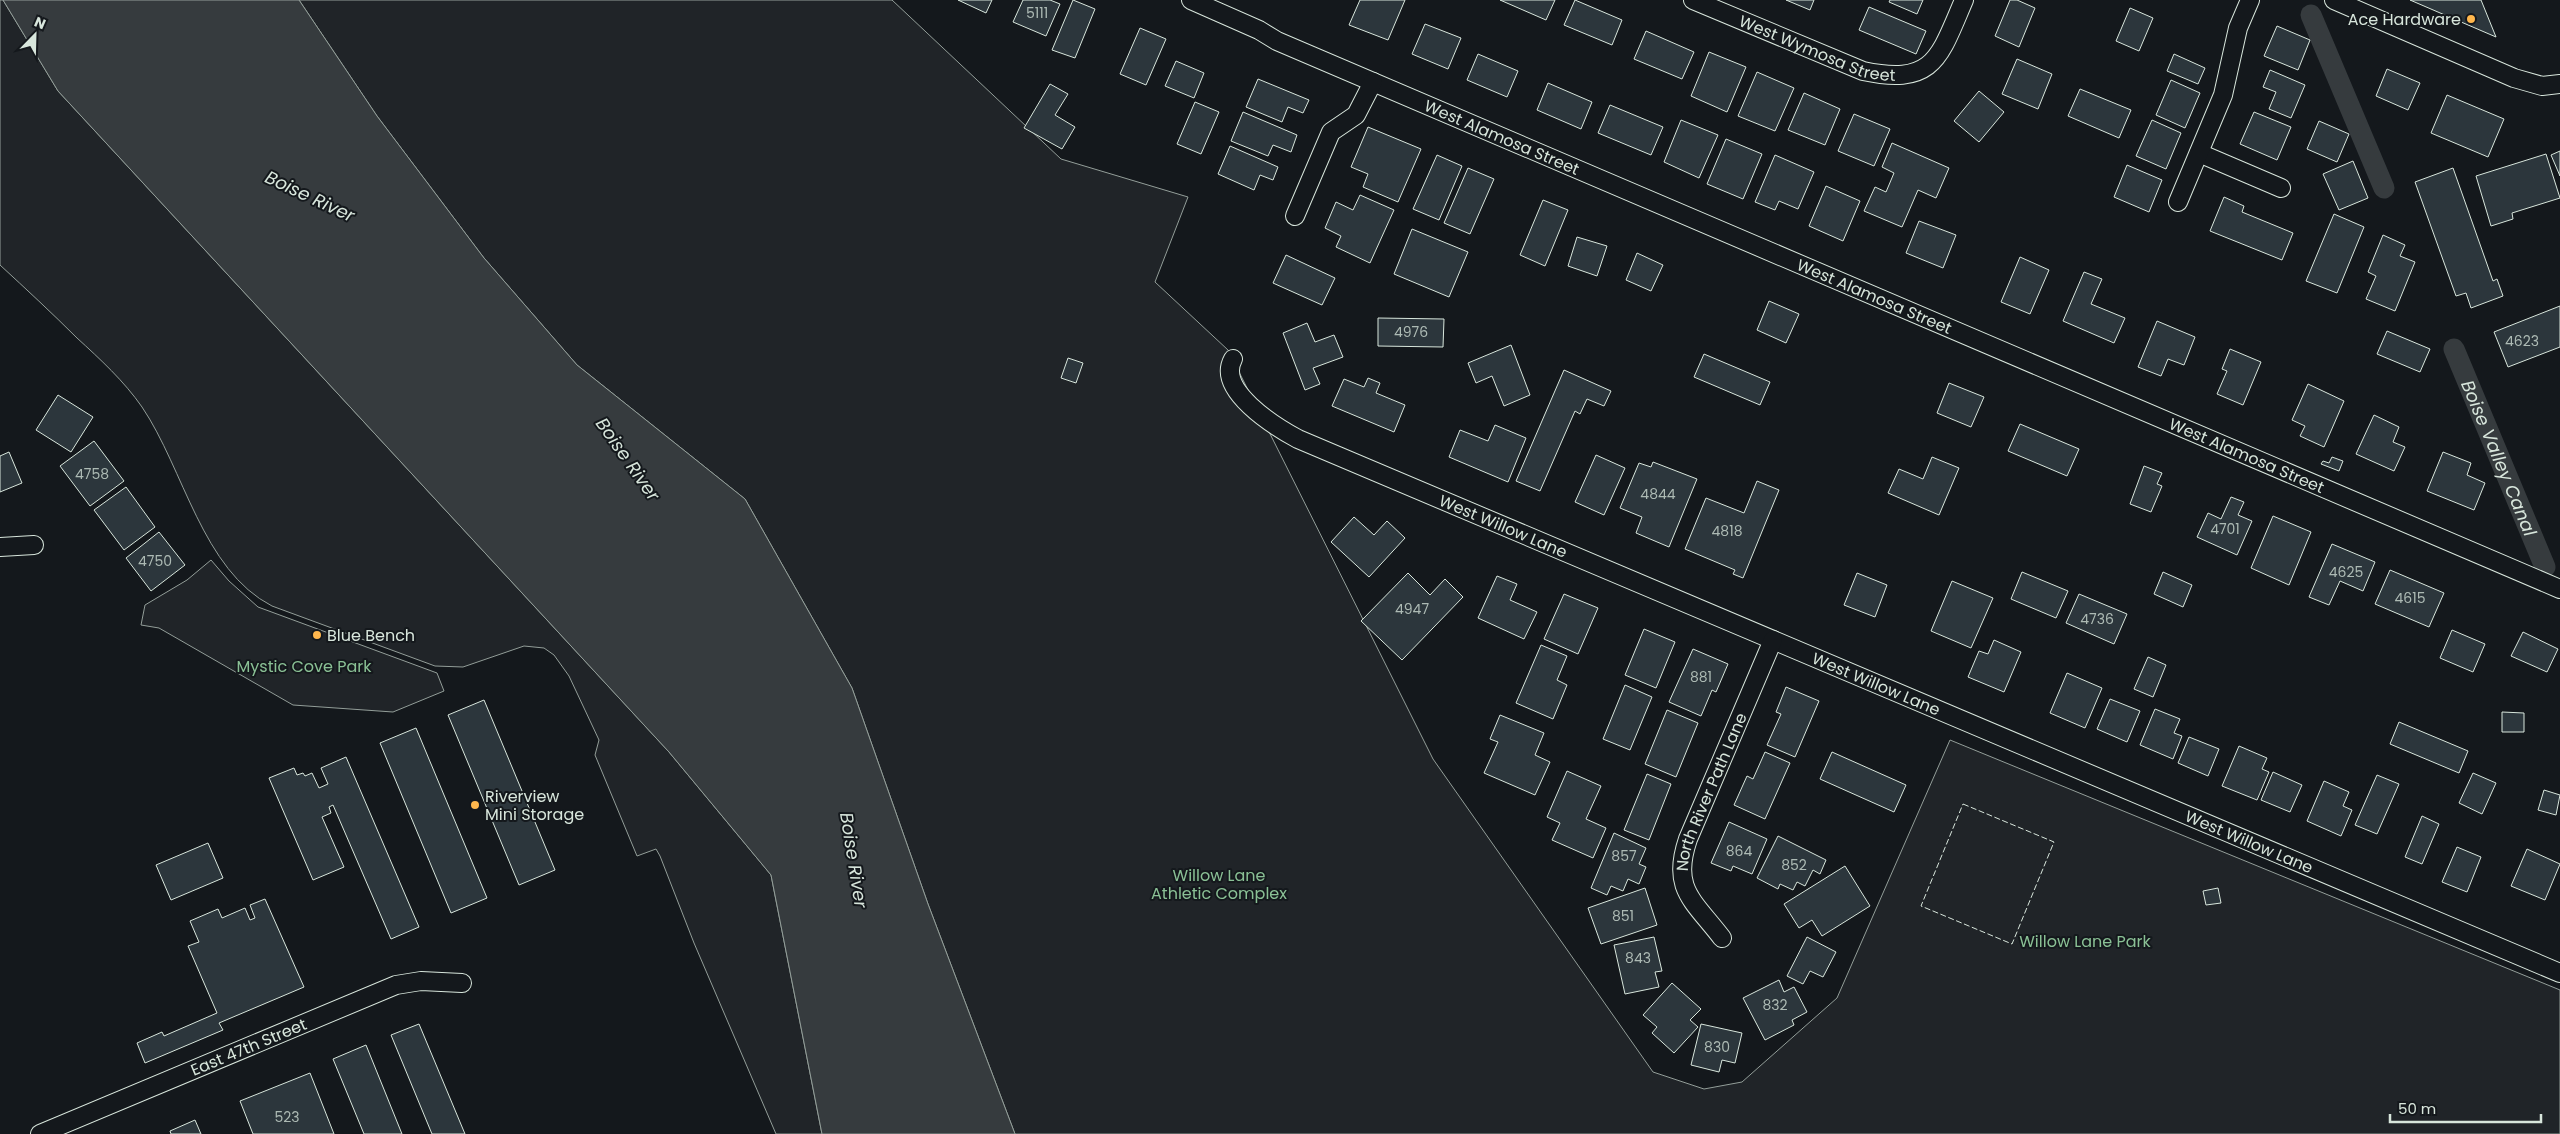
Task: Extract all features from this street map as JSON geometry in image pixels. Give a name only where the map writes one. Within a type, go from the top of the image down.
[{"type":"street","name":"West Alamosa Street","points":[[1190,0],[1259,30],[1277,41],[2560,589]]},
{"type":"street","name":"West Wymosa Street","points":[[1693,0],[1863,72],[1891,77],[1915,74],[1934,60],[1946,42],[1964,0]]},
{"type":"street","points":[[2178,202],[2223,95],[2238,28],[2250,0]]},
{"type":"street","points":[[2334,0],[2514,78],[2542,86],[2560,84]]},
{"type":"street","points":[[1295,216],[1331,132],[1356,115],[1373,82]]},
{"type":"street","points":[[2199,153],[2281,188]]},
{"type":"street","name":"West Willow Lane","points":[[1233,358],[1229,366],[1230,378],[1252,409],[1276,427],[1298,439],[2560,973]]},
{"type":"street","points":[[0,547],[34,545]]},
{"type":"street","name":"North River Path Lane","points":[[1722,938],[1689,896],[1681,880],[1681,860],[1688,839],[1773,640]]},
{"type":"street","name":"East 47th Street","points":[[40,1134],[396,984],[420,981],[462,983]]},
{"type":"green space","points":[[0,0],[3,0],[58,91],[669,752],[771,875],[822,1134],[776,1134],[694,943],[660,856],[656,849],[637,856],[595,755],[599,740],[569,676],[554,655],[544,648],[524,646],[463,667],[435,666],[272,606],[248,590],[228,568],[211,544],[157,432],[135,397],[103,362],[0,265]]},
{"type":"green space","points":[[299,0],[892,0],[1061,159],[1188,197],[1155,282],[1228,350],[1433,759],[1653,1072],[1704,1089],[1742,1082],[1837,998],[1950,740],[2560,990],[2560,1134],[1015,1134],[928,904],[852,688],[745,499],[577,365],[484,258],[377,116]]},
{"type":"green space","name":"Mystic Cove Park","points":[[211,560],[229,581],[258,607],[437,673],[444,691],[393,712],[293,705],[159,628],[141,625],[145,605],[187,580]]},
{"type":"water","name":"Boise River","points":[[3,0],[299,0],[377,116],[484,258],[577,365],[745,499],[852,688],[928,904],[1015,1134],[822,1134],[771,875],[669,752],[58,91]]},
{"type":"building","points":[[958,0],[992,0],[986,13]]},
{"type":"building","points":[[1023,0],[1050,0],[1060,4],[1046,36],[1013,22]]},
{"type":"building","points":[[1073,0],[1095,9],[1075,58],[1052,50]]},
{"type":"building","points":[[1360,0],[1405,0],[1388,40],[1349,25]]},
{"type":"building","points":[[1500,0],[1555,0],[1546,20]]},
{"type":"building","points":[[1575,0],[1622,20],[1612,45],[1564,25]]},
{"type":"building","points":[[1786,0],[1814,0],[1810,10]]},
{"type":"building","points":[[1890,0],[1923,0],[1917,14],[1889,2]]},
{"type":"building","points":[[2010,0],[2017,0],[2035,8],[2019,47],[1995,36]]},
{"type":"building","name":"Ace Hardware","points":[[2410,0],[2481,0],[2496,37]]},
{"type":"building","points":[[1869,7],[1926,31],[1916,54],[1859,30]]},
{"type":"building","points":[[2130,8],[2153,18],[2139,51],[2116,41]]},
{"type":"building","points":[[1425,24],[1461,38],[1448,69],[1412,54]]},
{"type":"building","points":[[2277,26],[2310,40],[2298,70],[2264,56]]},
{"type":"building","points":[[1140,28],[1166,39],[1146,85],[1120,74]]},
{"type":"building","points":[[1646,31],[1694,52],[1682,79],[1634,59]]},
{"type":"building","points":[[1709,52],[1746,67],[1727,112],[1691,96]]},
{"type":"building","points":[[1478,54],[1518,71],[1507,97],[1467,80]]},
{"type":"building","points":[[2174,54],[2205,68],[2198,84],[2167,71]]},
{"type":"building","points":[[2017,59],[2052,74],[2038,109],[2002,94]]},
{"type":"building","points":[[1176,61],[1204,73],[1194,98],[1165,86]]},
{"type":"building","points":[[2387,69],[2420,83],[2408,110],[2376,96]]},
{"type":"building","points":[[2270,70],[2305,85],[2291,118],[2269,109],[2276,92],[2263,87]]},
{"type":"building","points":[[1757,72],[1794,88],[1775,131],[1738,116]]},
{"type":"building","points":[[1258,79],[1309,100],[1303,113],[1288,107],[1282,122],[1246,107]]},
{"type":"building","points":[[2171,80],[2200,93],[2185,128],[2156,115]]},
{"type":"building","points":[[1548,83],[1592,102],[1581,129],[1537,110]]},
{"type":"building","points":[[1050,84],[1068,94],[1055,115],[1075,127],[1062,149],[1024,128]]},
{"type":"building","points":[[2080,89],[2131,110],[2119,138],[2068,116]]},
{"type":"building","points":[[1979,91],[2004,112],[1979,142],[1954,121]]},
{"type":"building","points":[[1804,93],[1840,109],[1825,145],[1788,130]]},
{"type":"building","points":[[2447,95],[2504,119],[2488,157],[2431,133]]},
{"type":"building","points":[[1195,102],[1219,112],[1201,154],[1177,144]]},
{"type":"building","points":[[1610,105],[1663,127],[1651,155],[1598,133]]},
{"type":"building","points":[[1243,112],[1297,135],[1291,152],[1273,145],[1268,156],[1231,141]]},
{"type":"building","points":[[2254,112],[2291,127],[2277,160],[2240,144]]},
{"type":"building","points":[[1854,114],[1890,129],[1874,166],[1838,151]]},
{"type":"building","points":[[1681,120],[1718,135],[1699,178],[1664,162]]},
{"type":"building","points":[[2152,120],[2181,133],[2166,169],[2136,156]]},
{"type":"building","points":[[2319,121],[2349,134],[2337,162],[2307,149]]},
{"type":"building","points":[[1368,127],[1421,149],[1398,202],[1363,187],[1368,174],[1351,167]]},
{"type":"building","points":[[1726,139],[1762,154],[1743,199],[1707,184]]},
{"type":"building","points":[[1892,143],[1949,168],[1936,198],[1918,190],[1902,227],[1864,211],[1875,187],[1886,192],[1894,173],[1882,167]]},
{"type":"building","points":[[1230,146],[1278,167],[1273,180],[1260,175],[1254,190],[1218,174]]},
{"type":"building","points":[[2560,151],[2560,176],[2551,155]]},
{"type":"building","points":[[2546,154],[2560,198],[2512,213],[2513,219],[2491,226],[2476,176]]},
{"type":"building","points":[[1437,155],[1462,166],[1439,220],[1413,209]]},
{"type":"building","points":[[1775,155],[1814,172],[1798,209],[1779,201],[1775,210],[1755,202]]},
{"type":"building","points":[[2353,161],[2368,198],[2339,210],[2323,174]]},
{"type":"building","points":[[2127,165],[2162,180],[2149,212],[2114,197]]},
{"type":"building","points":[[1468,168],[1494,179],[1470,234],[1444,223]]},
{"type":"building","points":[[2453,168],[2493,281],[2497,279],[2503,296],[2471,308],[2466,293],[2456,296],[2415,182]]},
{"type":"building","points":[[1826,186],[1860,201],[1843,241],[1809,226]]},
{"type":"building","points":[[1360,195],[1394,210],[1370,263],[1336,247],[1341,236],[1325,228],[1336,202],[1353,210]]},
{"type":"building","points":[[2224,197],[2244,206],[2242,212],[2293,233],[2282,260],[2210,231]]},
{"type":"building","points":[[1543,200],[1568,210],[1545,266],[1520,255]]},
{"type":"building","points":[[2334,214],[2364,227],[2337,293],[2306,281]]},
{"type":"building","points":[[1919,221],[1956,235],[1943,268],[1906,253]]},
{"type":"building","points":[[1412,229],[1468,252],[1449,297],[1394,274]]},
{"type":"building","points":[[2383,235],[2405,245],[2400,256],[2415,262],[2395,311],[2366,299],[2376,276],[2368,272]]},
{"type":"building","points":[[1577,237],[1607,246],[1597,276],[1568,266]]},
{"type":"building","points":[[1637,253],[1663,265],[1651,291],[1626,280]]},
{"type":"building","points":[[1286,255],[1335,278],[1322,305],[1273,283]]},
{"type":"building","points":[[2020,257],[2049,270],[2030,314],[2001,302]]},
{"type":"building","points":[[2084,272],[2102,279],[2091,304],[2125,318],[2114,343],[2063,321]]},
{"type":"building","points":[[1769,301],[1799,314],[1786,343],[1757,330]]},
{"type":"building","points":[[2560,306],[2560,347],[2508,367],[2494,332]]},
{"type":"building","points":[[1378,318],[1444,319],[1443,347],[1378,346]]},
{"type":"building","points":[[2157,321],[2195,337],[2184,365],[2168,359],[2161,376],[2138,367]]},
{"type":"building","points":[[1307,323],[1315,342],[1334,335],[1343,357],[1313,368],[1320,384],[1305,390],[1283,333]]},
{"type":"building","points":[[2387,331],[2430,349],[2420,372],[2377,354]]},
{"type":"building","points":[[1511,345],[1530,395],[1504,406],[1492,376],[1476,383],[1468,363]]},
{"type":"building","points":[[2230,349],[2261,362],[2243,405],[2217,394],[2227,371],[2222,369]]},
{"type":"building","points":[[1704,354],[1770,382],[1760,405],[1694,377]]},
{"type":"building","points":[[1068,358],[1083,363],[1076,383],[1061,378]]},
{"type":"building","points":[[1564,370],[1611,391],[1604,406],[1587,399],[1580,414],[1575,411],[1540,491],[1516,481]]},
{"type":"building","points":[[1368,378],[1380,383],[1376,393],[1405,405],[1394,432],[1332,406],[1344,379],[1364,387]]},
{"type":"building","points":[[1949,383],[1984,397],[1971,427],[1937,413]]},
{"type":"building","points":[[2308,384],[2344,401],[2324,447],[2300,436],[2305,426],[2292,420]]},
{"type":"building","points":[[58,395],[93,417],[71,452],[36,430]]},
{"type":"building","points":[[2374,415],[2399,427],[2393,442],[2405,447],[2394,471],[2356,454]]},
{"type":"building","points":[[2020,424],[2079,449],[2067,476],[2008,451]]},
{"type":"building","points":[[1495,425],[1526,438],[1508,482],[1449,457],[1460,430],[1488,441]]},
{"type":"building","points":[[94,441],[124,481],[90,506],[60,466]]},
{"type":"building","points":[[9,452],[22,483],[0,492],[0,456]]},
{"type":"building","points":[[2443,452],[2471,463],[2467,475],[2485,483],[2474,510],[2427,491]]},
{"type":"building","points":[[1596,455],[1625,468],[1604,515],[1575,502]]},
{"type":"building","points":[[1932,457],[1959,468],[1939,515],[1888,493],[1899,469],[1923,479]]},
{"type":"building","points":[[2332,457],[2343,461],[2339,471],[2321,464],[2323,461],[2329,463]]},
{"type":"building","points":[[1653,462],[1697,479],[1669,547],[1636,533],[1642,517],[1620,508],[1639,463],[1651,467]]},
{"type":"building","points":[[2144,466],[2162,473],[2157,484],[2162,486],[2151,512],[2130,504]]},
{"type":"building","points":[[1757,481],[1779,490],[1743,578],[1733,574],[1735,570],[1685,549],[1706,498],[1744,513]]},
{"type":"building","points":[[126,487],[155,527],[124,550],[94,510]]},
{"type":"building","points":[[2231,497],[2244,502],[2238,515],[2252,521],[2237,555],[2197,537],[2208,513],[2221,519]]},
{"type":"building","points":[[2273,516],[2311,532],[2289,585],[2251,568]]},
{"type":"building","points":[[1354,517],[1374,535],[1387,521],[1405,538],[1369,577],[1331,542]]},
{"type":"building","points":[[159,532],[185,565],[151,591],[126,558]]},
{"type":"building","points":[[2332,544],[2375,562],[2363,591],[2340,581],[2329,605],[2309,597]]},
{"type":"building","points":[[2390,570],[2444,593],[2429,627],[2375,604]]},
{"type":"building","points":[[2022,572],[2068,591],[2056,618],[2011,599]]},
{"type":"building","points":[[2163,572],[2192,585],[2183,607],[2154,594]]},
{"type":"building","points":[[1408,573],[1430,595],[1445,579],[1463,597],[1402,660],[1361,621]]},
{"type":"building","points":[[1857,573],[1887,585],[1875,617],[1844,605]]},
{"type":"building","points":[[1497,576],[1517,584],[1510,600],[1537,612],[1524,639],[1478,618]]},
{"type":"building","points":[[1952,581],[1993,598],[1971,648],[1931,631]]},
{"type":"building","points":[[1564,594],[1598,608],[1578,654],[1544,639]]},
{"type":"building","points":[[2079,594],[2127,614],[2114,644],[2066,623]]},
{"type":"building","points":[[1644,629],[1675,642],[1656,688],[1625,675]]},
{"type":"building","points":[[2452,630],[2485,644],[2473,672],[2440,658]]},
{"type":"building","points":[[2523,632],[2558,649],[2547,672],[2511,656]]},
{"type":"building","points":[[1994,640],[2021,652],[2004,692],[1968,677],[1979,651],[1988,654]]},
{"type":"building","points":[[1541,645],[1567,656],[1557,680],[1567,685],[1553,719],[1516,703]]},
{"type":"building","points":[[1693,649],[1728,664],[1716,692],[1712,690],[1701,716],[1669,702]]},
{"type":"building","points":[[2148,657],[2166,665],[2153,697],[2134,689]]},
{"type":"building","points":[[2067,673],[2102,688],[2085,728],[2050,713]]},
{"type":"building","points":[[1625,685],[1652,697],[1630,750],[1603,739]]},
{"type":"building","points":[[1786,687],[1819,701],[1795,757],[1767,745],[1781,714],[1776,712]]},
{"type":"building","points":[[2110,699],[2140,711],[2127,742],[2097,729]]},
{"type":"building","points":[[484,700],[555,870],[519,885],[448,715]]},
{"type":"building","points":[[2155,709],[2180,719],[2174,733],[2182,736],[2173,759],[2140,745]]},
{"type":"building","points":[[1667,710],[1698,723],[1676,777],[1645,764]]},
{"type":"building","points":[[2502,712],[2524,713],[2524,732],[2502,732]]},
{"type":"building","points":[[1500,715],[1544,733],[1535,755],[1550,762],[1535,795],[1484,773],[1498,742],[1490,739]]},
{"type":"building","points":[[2399,722],[2468,751],[2459,773],[2390,744]]},
{"type":"building","points":[[416,728],[487,898],[451,913],[380,743]]},
{"type":"building","points":[[2189,737],[2219,749],[2208,776],[2178,763]]},
{"type":"building","points":[[2239,746],[2267,758],[2262,769],[2269,772],[2257,800],[2222,786]]},
{"type":"building","points":[[1765,752],[1790,763],[1765,819],[1734,805],[1747,776],[1753,779]]},
{"type":"building","points":[[1832,752],[1906,785],[1894,812],[1820,779]]},
{"type":"building","points":[[346,757],[419,927],[391,939],[333,805],[329,807],[331,813],[322,817],[344,867],[313,880],[269,778],[294,768],[297,775],[303,773],[305,776],[312,773],[319,788],[328,784],[321,768]]},
{"type":"building","points":[[1567,771],[1601,786],[1586,819],[1606,828],[1593,858],[1552,840],[1560,823],[1547,817]]},
{"type":"building","points":[[2273,772],[2302,785],[2290,812],[2261,800]]},
{"type":"building","points":[[2473,773],[2496,783],[2482,814],[2459,803]]},
{"type":"building","points":[[1647,774],[1671,784],[1649,840],[1624,830]]},
{"type":"building","points":[[2377,775],[2399,784],[2377,834],[2355,825]]},
{"type":"building","points":[[2324,781],[2349,792],[2343,806],[2352,810],[2341,836],[2307,821]]},
{"type":"building","points":[[2544,790],[2560,795],[2556,815],[2538,810]]},
{"type":"building","points":[[2422,816],[2439,824],[2422,864],[2405,857]]},
{"type":"building","points":[[1729,822],[1767,839],[1752,874],[1733,866],[1731,871],[1711,863]]},
{"type":"building","points":[[1614,833],[1646,848],[1639,864],[1646,867],[1639,884],[1628,879],[1623,891],[1611,886],[1607,895],[1591,888]]},
{"type":"building","points":[[1778,836],[1826,860],[1820,874],[1813,870],[1805,886],[1797,882],[1793,890],[1780,884],[1778,889],[1757,878]]},
{"type":"building","points":[[208,843],[223,878],[171,900],[156,865]]},
{"type":"building","points":[[2457,847],[2481,857],[2467,892],[2442,882]]},
{"type":"building","points":[[2527,849],[2560,864],[2545,900],[2511,886]]},
{"type":"building","points":[[1845,866],[1870,906],[1822,936],[1812,920],[1799,928],[1784,904]]},
{"type":"building","points":[[1645,888],[1657,925],[1601,944],[1588,908]]},
{"type":"building","points":[[2218,888],[2221,903],[2206,905],[2203,891]]},
{"type":"building","points":[[265,899],[304,987],[219,1023],[223,1030],[145,1063],[137,1043],[162,1032],[164,1036],[217,1013],[188,946],[199,942],[190,921],[218,909],[222,918],[245,908],[250,920],[255,918],[250,905]]},
{"type":"building","points":[[1654,937],[1662,971],[1655,972],[1659,987],[1625,994],[1614,945]]},
{"type":"building","points":[[1807,937],[1836,952],[1823,977],[1810,971],[1803,984],[1787,976]]},
{"type":"building","points":[[1779,980],[1784,992],[1794,987],[1807,1012],[1792,1020],[1794,1025],[1765,1040],[1743,998]]},
{"type":"building","points":[[1672,983],[1701,1009],[1690,1020],[1698,1027],[1674,1053],[1652,1033],[1657,1027],[1643,1015]]},
{"type":"building","points":[[419,1024],[465,1134],[432,1134],[391,1035]]},
{"type":"building","points":[[1701,1024],[1742,1033],[1735,1063],[1722,1060],[1719,1072],[1691,1065]]},
{"type":"building","points":[[366,1045],[402,1134],[364,1134],[333,1059]]},
{"type":"building","points":[[310,1073],[334,1134],[253,1134],[240,1101]]},
{"type":"building","points":[[195,1120],[201,1134],[171,1134],[170,1131]]},
{"type":"waterway","name":"Boise Valley Canal","points":[[2311,15],[2384,188]]},
{"type":"waterway","name":"Boise Valley Canal","points":[[2454,349],[2545,567]]},
{"type":"fence","points":[[1963,804],[2054,842],[2012,944],[1921,906],[1963,804]]},
{"type":"place","name":"Ace Hardware","points":[[2471,19]]},
{"type":"place","name":"Blue Bench","points":[[317,635]]},
{"type":"place","name":"Riverview Mini Storage","points":[[475,805]]},
{"type":"park label","name":"Willow Lane Athletic Complex","points":[[1219,884]]},
{"type":"park label","name":"Willow Lane Park","points":[[2085,941]]}]
